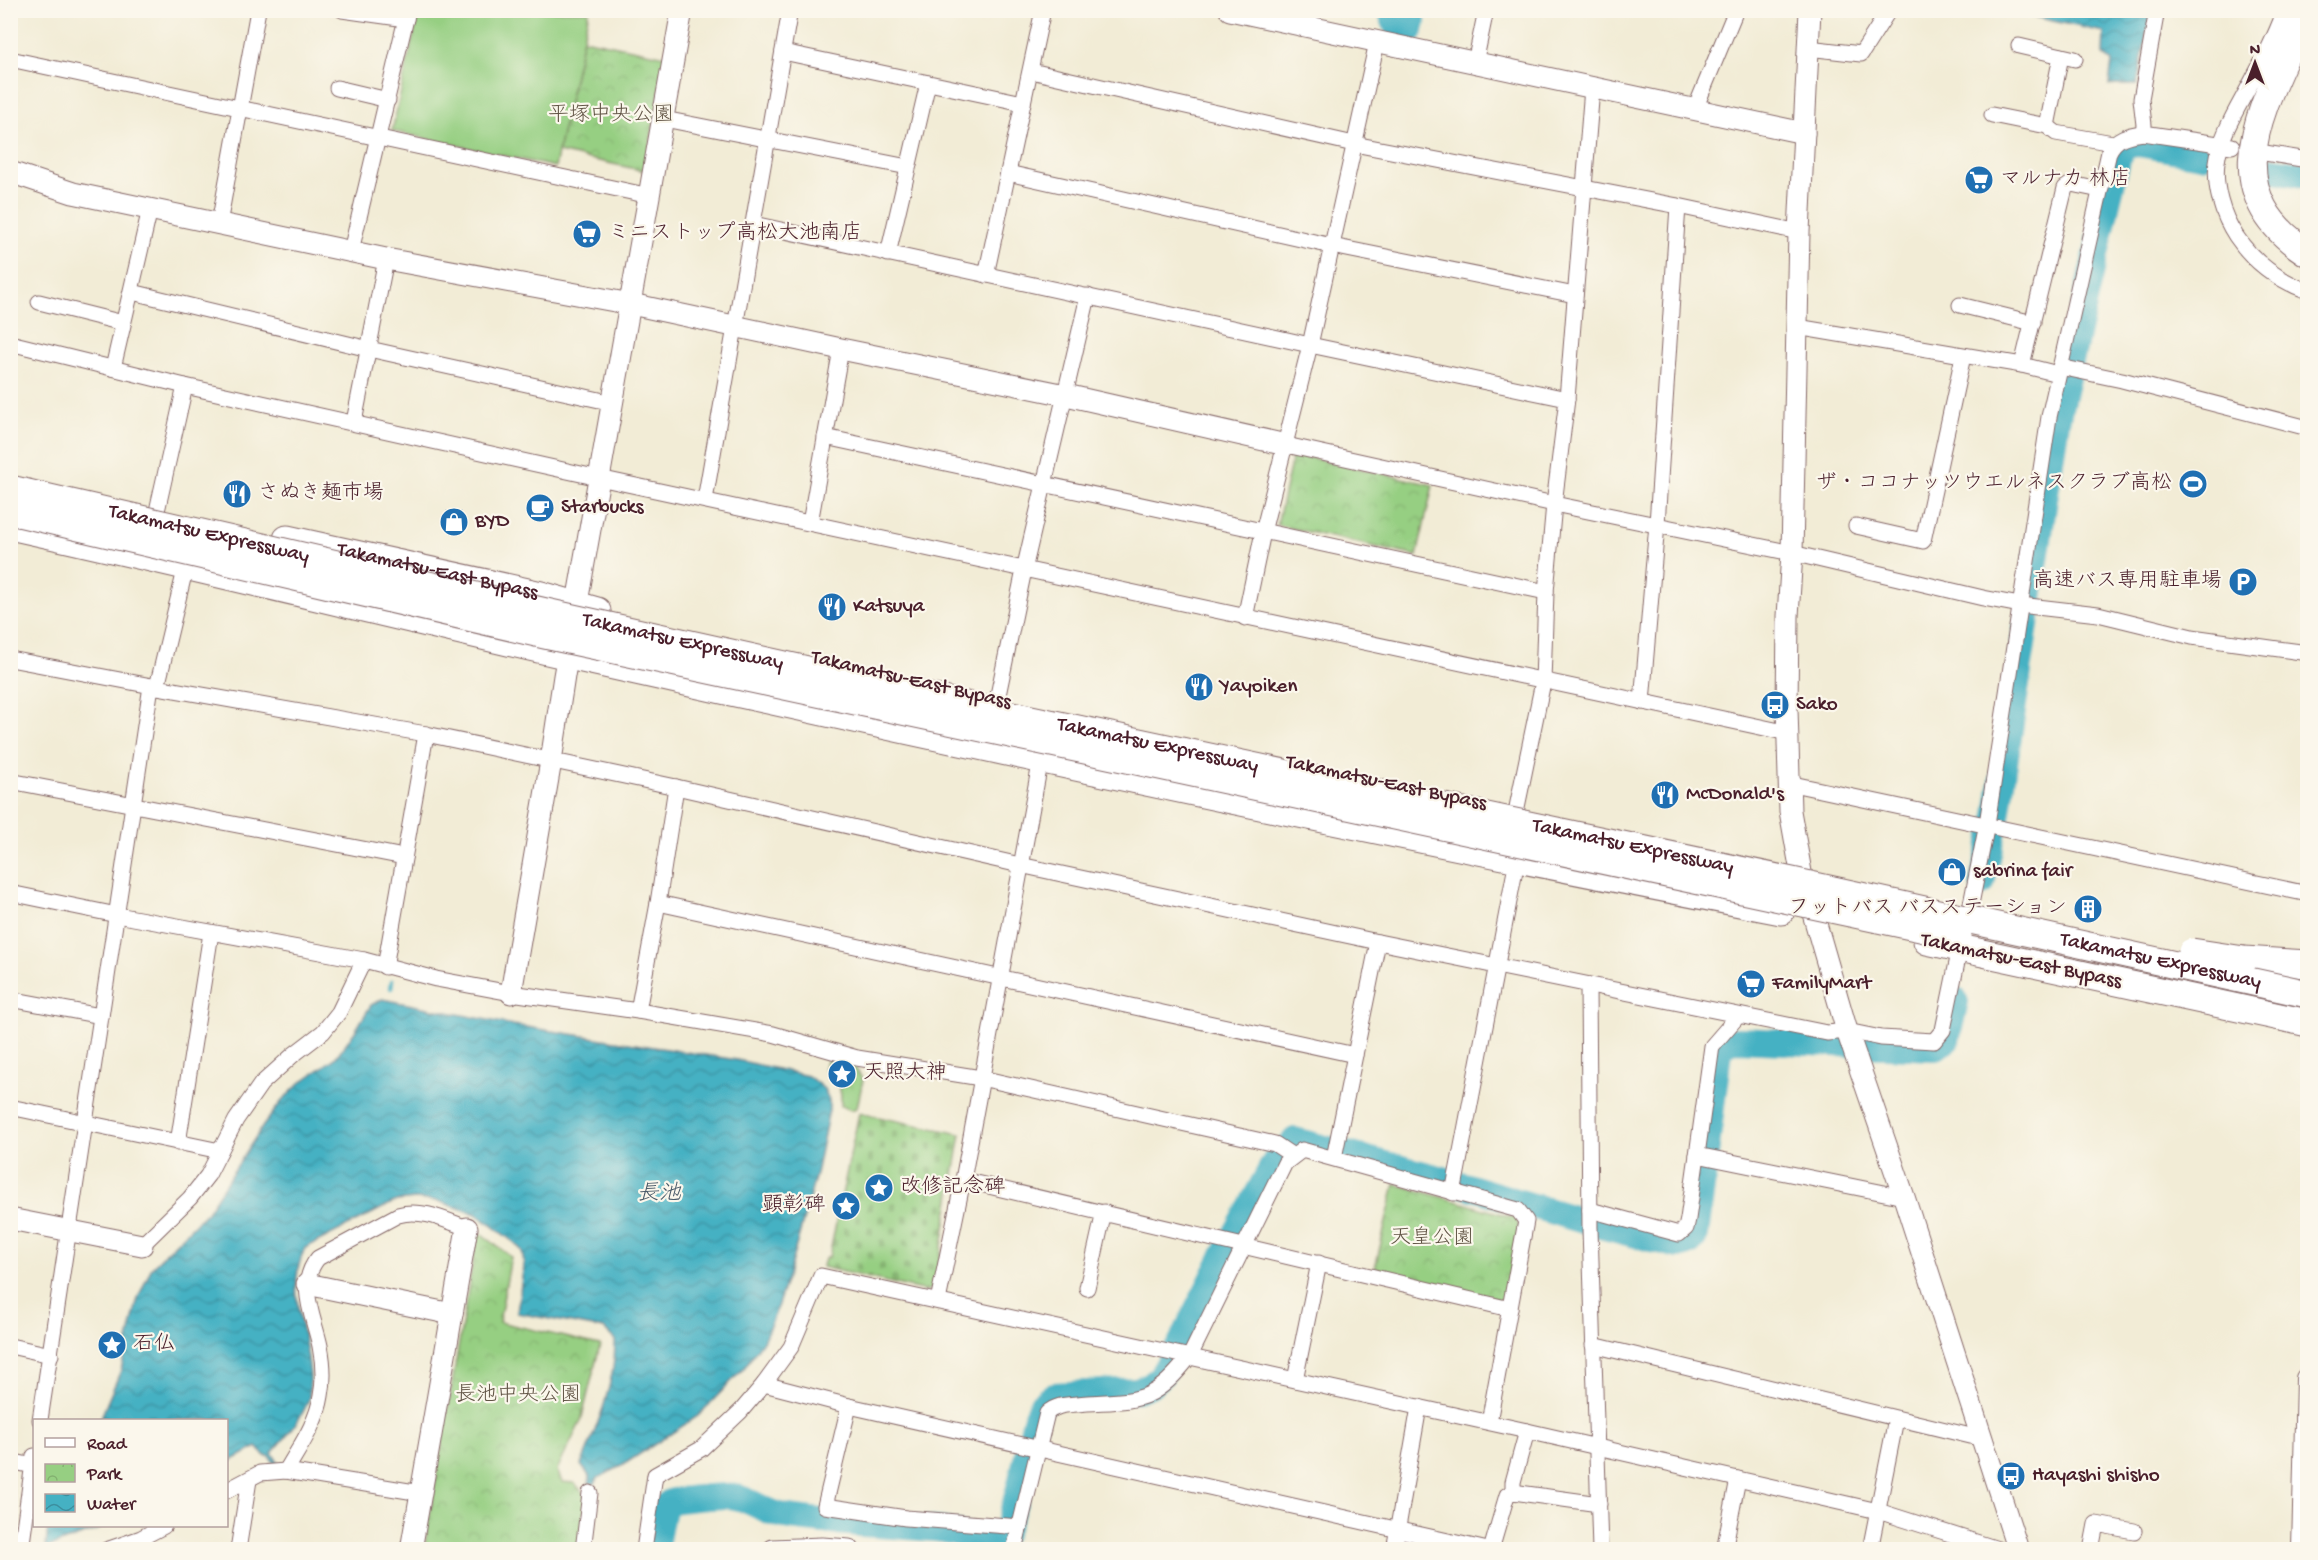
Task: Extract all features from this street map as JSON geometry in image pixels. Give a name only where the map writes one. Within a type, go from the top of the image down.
[{"type":"highway","points":[[2306,10],[2264,104],[2254,138],[2251,162],[2259,202],[2272,223],[2289,241],[2307,253]]},
{"type":"highway","name":"Takamatsu-East Bypass","points":[[10,477],[511,588],[577,606],[997,700],[2307,981]]},
{"type":"highway","name":"Takamatsu Expressway","points":[[10,489],[550,613],[990,710],[1904,905],[2307,994]]},
{"type":"highway","name":"Takamatsu Expressway","points":[[10,511],[556,638],[2091,964],[2307,1013]]},
{"type":"highway","name":"Takamatsu-East Bypass","points":[[10,526],[567,656],[1041,760],[1517,860],[1960,948],[2307,1023]]},
{"type":"highway","points":[[1904,905],[2244,960],[2307,964]]},
{"type":"main road","points":[[2304,1550],[2307,1379]]},
{"type":"street","points":[[219,224],[258,10]]},
{"type":"street","points":[[342,10],[407,15],[351,251]]},
{"type":"street","points":[[511,993],[567,656],[682,10]]},
{"type":"street","points":[[705,500],[790,10]]},
{"type":"street","points":[[986,275],[1043,10]]},
{"type":"street","points":[[1230,10],[1803,133]]},
{"type":"street","points":[[1475,63],[1486,10]]},
{"type":"street","points":[[1810,10],[1799,232],[1792,553],[1788,616],[1790,811],[1801,872],[1851,1040],[2018,1550]]},
{"type":"street","points":[[1808,48],[1861,54],[1889,10]]},
{"type":"street","points":[[2143,133],[2145,125],[2141,99],[2157,10]]},
{"type":"street","points":[[2285,10],[2274,39],[2233,118],[2227,146],[2217,161],[2217,182],[2219,199],[2230,227],[2246,250],[2265,269],[2286,284],[2307,291]]},
{"type":"street","points":[[1695,109],[1735,11]]},
{"type":"street","points":[[1245,618],[1263,532],[1310,345],[1377,42]]},
{"type":"street","points":[[2019,46],[2068,57],[2047,126]]},
{"type":"street","points":[[783,52],[1023,103]]},
{"type":"street","points":[[10,59],[380,136],[650,196]]},
{"type":"street","points":[[1031,71],[1354,144],[1678,206],[1799,232]]},
{"type":"street","points":[[888,254],[928,83]]},
{"type":"street","points":[[1516,812],[1543,682],[1546,592],[1567,399],[1592,87]]},
{"type":"street","points":[[337,88],[388,100]]},
{"type":"street","points":[[1992,115],[2047,126],[2056,133],[2113,143],[2128,135],[2143,133],[2227,146]]},
{"type":"street","points":[[663,119],[908,167]]},
{"type":"street","points":[[1970,909],[1992,825],[2026,606],[2049,417],[2064,370],[2100,190],[2113,143]]},
{"type":"street","points":[[2265,153],[2307,160]]},
{"type":"street","points":[[1008,173],[1332,246],[1575,295]]},
{"type":"street","points":[[11,176],[73,193],[386,259],[631,304],[841,350],[1066,395],[1554,504],[1792,553],[1895,579],[2026,606],[2098,614],[2192,637],[2307,653]]},
{"type":"street","points":[[2022,365],[2065,188],[2072,184],[2100,190]]},
{"type":"street","points":[[1642,702],[1657,524],[1678,206]]},
{"type":"street","points":[[113,368],[150,209]]},
{"type":"street","points":[[753,224],[1567,399]]},
{"type":"street","points":[[354,422],[386,259]]},
{"type":"street","points":[[132,292],[369,349],[613,403]]},
{"type":"street","points":[[997,700],[1024,570],[1088,296]]},
{"type":"street","points":[[39,302],[123,323]]},
{"type":"street","points":[[1960,305],[2033,323]]},
{"type":"street","points":[[1797,327],[1963,356],[2122,380],[2307,428]]},
{"type":"street","points":[[10,343],[185,386],[599,478],[1788,733]]},
{"type":"street","points":[[810,523],[841,350]]},
{"type":"street","points":[[1856,526],[1923,541],[1963,356]]},
{"type":"street","points":[[157,511],[185,386]]},
{"type":"street","points":[[825,437],[1546,592]]},
{"type":"street","points":[[40,1419],[70,1231],[84,1122],[154,687],[186,566]]},
{"type":"street","points":[[10,659],[426,735],[676,786],[1020,865],[1496,967],[1827,1033],[1851,1040],[1881,1038],[1934,1041],[1943,1030],[1960,948]]},
{"type":"street","points":[[938,1301],[963,1180],[1020,865],[1052,712]]},
{"type":"street","points":[[385,968],[426,735]]},
{"type":"street","points":[[10,781],[404,857]]},
{"type":"street","points":[[1788,783],[2307,894]]},
{"type":"street","points":[[638,1011],[676,786]]},
{"type":"street","points":[[1454,1186],[1517,860]]},
{"type":"street","points":[[10,893],[211,933],[364,960],[385,968],[511,993],[774,1034],[857,1058],[981,1078],[1275,1144],[1291,1154]]},
{"type":"street","points":[[658,903],[1355,1055]]},
{"type":"street","points":[[178,1143],[211,933]]},
{"type":"street","points":[[1335,1152],[1378,942]]},
{"type":"street","points":[[10,1219],[142,1245],[189,1198],[208,1175],[236,1120],[261,1084],[323,1032],[339,1012],[364,960]]},
{"type":"street","points":[[1588,985],[1590,1218],[1600,1550]]},
{"type":"street","points":[[10,999],[101,1016]]},
{"type":"street","points":[[1590,1218],[1678,1234],[1686,1228],[1703,1157],[1712,1046],[1738,1016]]},
{"type":"street","points":[[10,1107],[220,1151]]},
{"type":"street","points":[[1014,1550],[1012,1526],[1031,1446],[1047,1413],[1059,1406],[1137,1399],[1151,1395],[1172,1379],[1179,1353],[1235,1243],[1291,1154],[1302,1150],[1335,1152],[1454,1186],[1518,1210],[1526,1221],[1489,1422]]},
{"type":"street","points":[[1703,1157],[1904,1197]]},
{"type":"street","points":[[963,1180],[1510,1309]]},
{"type":"street","points":[[286,1471],[307,1435],[322,1396],[320,1347],[308,1302],[307,1284],[311,1266],[318,1258],[398,1215],[408,1212],[425,1214],[467,1228],[411,1550]]},
{"type":"street","points":[[1087,1288],[1104,1212]]},
{"type":"street","points":[[1295,1380],[1318,1263]]},
{"type":"street","points":[[644,1550],[655,1475],[701,1449],[741,1411],[764,1384],[791,1347],[821,1276],[1179,1353],[1878,1511],[2001,1550]]},
{"type":"street","points":[[307,1284],[452,1314]]},
{"type":"street","points":[[10,1346],[51,1355]]},
{"type":"street","points":[[1593,1346],[1983,1439]]},
{"type":"street","points":[[764,1384],[849,1406],[1489,1550],[1507,1495],[1513,1492],[1599,1504]]},
{"type":"street","points":[[849,1406],[825,1506],[906,1518],[1012,1526]]},
{"type":"street","points":[[1394,1550],[1419,1407]]},
{"type":"street","points":[[1870,1550],[1896,1419]]},
{"type":"street","points":[[1513,1492],[1513,1482],[1527,1431]]},
{"type":"street","points":[[10,1461],[33,1461]]},
{"type":"street","points":[[21,1550],[18,1512],[33,1464]]},
{"type":"street","points":[[228,1490],[260,1473],[286,1471],[421,1492]]},
{"type":"street","points":[[1724,1550],[1738,1479]]},
{"type":"street","points":[[237,1550],[249,1480]]},
{"type":"street","points":[[583,1550],[591,1492]]},
{"type":"street","points":[[2091,1550],[2096,1524],[2134,1531]]},
{"type":"street","points":[[106,1550],[141,1538],[162,1527]]},
{"type":"street","points":[[772,1550],[822,1548],[849,1550]]},
{"type":"green space","points":[[419,11],[589,11],[555,167],[392,131]]},
{"type":"green space","name":"平塚中央公園","points":[[583,39],[666,56],[645,171],[558,152]]},
{"type":"green space","points":[[1293,454],[1433,485],[1417,556],[1277,525]]},
{"type":"green space","points":[[830,1060],[854,1066],[863,1080],[857,1108],[851,1110],[841,1106],[838,1085],[824,1069],[826,1062]]},
{"type":"green space","points":[[859,1113],[961,1134],[935,1287],[926,1291],[822,1267],[826,1257],[829,1257]]},
{"type":"green space","name":"天皇公園","points":[[1395,1184],[1516,1218],[1519,1228],[1506,1297],[1501,1301],[1375,1268]]},
{"type":"green space","name":"長池中央公園","points":[[478,1231],[511,1257],[499,1322],[600,1345],[581,1421],[557,1470],[562,1482],[574,1483],[587,1496],[579,1549],[424,1550]]},
{"type":"water","points":[[1994,11],[2151,11],[2137,85],[2109,85],[2112,62],[2103,55],[2104,32],[2016,13]]},
{"type":"water","name":"長池","points":[[382,999],[513,1025],[737,1060],[808,1076],[824,1089],[829,1100],[829,1110],[816,1174],[788,1275],[763,1341],[744,1368],[698,1416],[623,1465],[598,1478],[595,1484],[589,1483],[590,1477],[581,1465],[609,1388],[615,1340],[604,1329],[517,1313],[524,1263],[522,1251],[515,1243],[476,1214],[438,1201],[415,1199],[396,1201],[305,1248],[296,1282],[299,1314],[309,1364],[309,1397],[297,1421],[272,1453],[278,1462],[275,1465],[269,1456],[265,1456],[257,1447],[228,1462],[228,1419],[100,1419],[121,1370],[138,1298],[152,1267],[207,1212],[282,1101],[300,1083],[335,1058],[371,1005]]},
{"type":"water","points":[[48,1527],[104,1527],[49,1547],[46,1546]]},
{"type":"waterway","points":[[1390,10],[1397,28],[1410,32],[1413,21]]},
{"type":"waterway","points":[[1982,883],[1996,822],[2057,421],[2119,155],[2127,145],[2139,144],[2201,155]]},
{"type":"waterway","points":[[2270,169],[2308,176]]},
{"type":"waterway","points":[[391,988],[392,981]]},
{"type":"waterway","points":[[655,1550],[663,1508],[670,1502],[724,1496],[743,1499],[784,1516],[943,1530],[989,1540],[1000,1538],[1010,1518],[1036,1416],[1042,1404],[1054,1395],[1137,1390],[1150,1385],[1161,1376],[1275,1161],[1295,1140],[1440,1178],[1600,1226],[1678,1246],[1690,1243],[1696,1235],[1719,1051],[1725,1044],[1738,1040],[1935,1048],[1947,1040],[1956,1001]]},
{"type":"place","name":"マルナカ 林店","points":[[1979,180]]},
{"type":"place","name":"ミニストップ高松大池南店","points":[[587,234]]},
{"type":"place","name":"ザ・ココナッツウエルネスクラブ高松","points":[[2193,484]]},
{"type":"place","name":"さぬき麺市場","points":[[237,494]]},
{"type":"place","name":"Starbucks","points":[[540,508]]},
{"type":"place","name":"BYD","points":[[454,522]]},
{"type":"place","name":"高速バス専用駐車場","points":[[2243,582]]},
{"type":"place","name":"Katsuya","points":[[832,607]]},
{"type":"place","name":"Yayoiken","points":[[1199,687]]},
{"type":"place","name":"Sako","points":[[1775,705]]},
{"type":"place","name":"McDonald's","points":[[1665,795]]},
{"type":"place","name":"sabrina fair","points":[[1952,872]]},
{"type":"place","name":"フットバス バスステーション","points":[[2088,909]]},
{"type":"place","name":"FamilyMart","points":[[1751,984]]},
{"type":"place","name":"天照大神","points":[[842,1074]]},
{"type":"place","name":"改修記念碑","points":[[879,1188]]},
{"type":"place","name":"顕彰碑","points":[[846,1206]]},
{"type":"place","name":"石仏","points":[[112,1345]]},
{"type":"place","name":"Hayashi shisho","points":[[2011,1476]]}]
